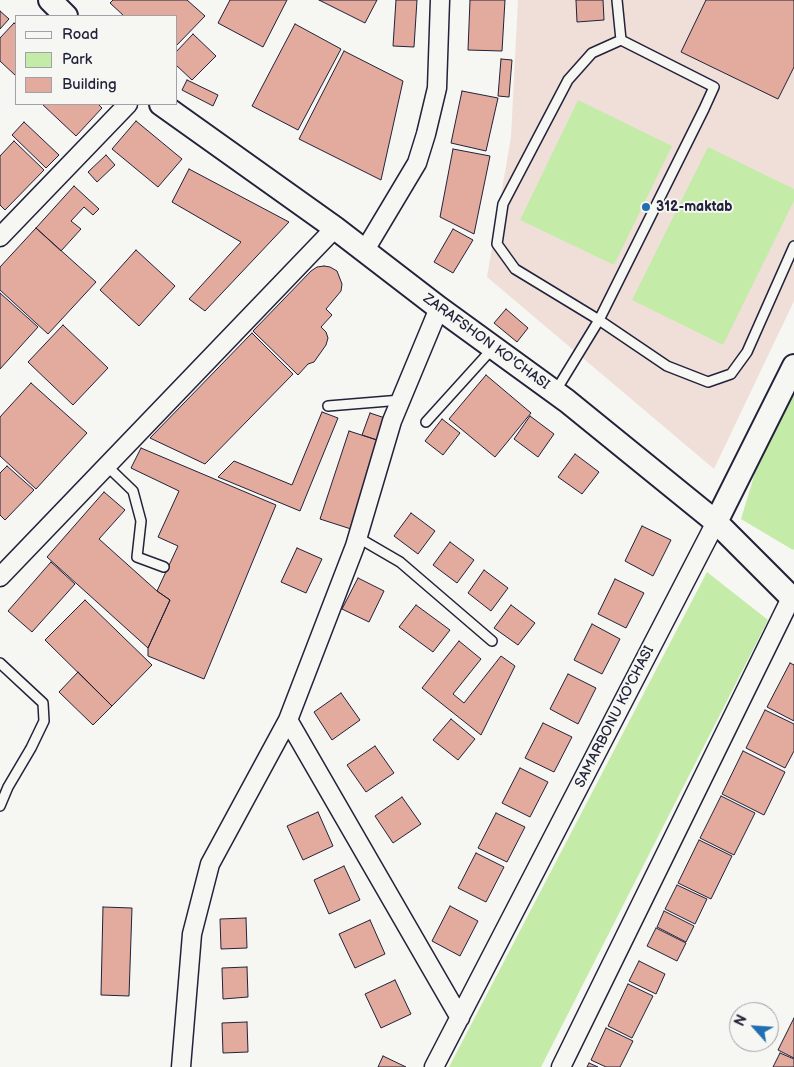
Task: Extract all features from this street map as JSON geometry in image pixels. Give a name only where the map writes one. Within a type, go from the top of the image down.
[{"type":"street","points":[[50,0],[65,15]]},
{"type":"street","points":[[365,250],[416,163],[426,134],[437,88],[440,0]]},
{"type":"street","points":[[0,237],[127,105]]},
{"type":"street","name":"ZARAFSHON KO'CHASI","points":[[161,105],[335,228],[439,308],[555,393],[716,522],[793,597]]},
{"type":"street","points":[[0,577],[335,228]]},
{"type":"street","points":[[182,1067],[192,934],[210,864],[288,720],[357,537],[392,421],[439,308]]},
{"type":"street","name":"SAMARBONU KO'CHASI","points":[[434,1067],[716,522],[794,366]]},
{"type":"street","points":[[561,1067],[793,597]]},
{"type":"street","points":[[288,720],[460,1018]]},
{"type":"lane","points":[[617,0],[621,40]]},
{"type":"lane","points":[[555,393],[600,320],[714,87],[621,40]]},
{"type":"lane","points":[[621,40],[592,53],[568,80],[503,204],[497,244],[515,269],[600,320],[667,366],[708,382],[731,374],[748,352],[794,246]]},
{"type":"lane","points":[[426,422],[493,347]]},
{"type":"lane","points":[[328,406],[401,400]]},
{"type":"lane","points":[[107,466],[133,491],[141,521],[137,557],[164,567]]},
{"type":"lane","points":[[357,537],[400,562],[492,641]]},
{"type":"lane","points":[[0,664],[43,703],[44,721],[31,748],[8,787],[0,806]]},
{"type":"shaded area","name":"312-maktab","points":[[518,0],[794,0],[794,301],[714,469],[487,277],[511,137]]},
{"type":"green space","points":[[578,100],[672,146],[614,265],[520,220]]},
{"type":"green space","points":[[708,147],[794,189],[794,201],[723,345],[632,300]]},
{"type":"green space","points":[[794,395],[793,550],[741,519],[757,466]]},
{"type":"green space","points":[[707,572],[768,620],[541,1067],[449,1067]]},
{"type":"building","points":[[113,0],[187,0],[205,16],[178,44],[178,15],[123,15],[110,3]]},
{"type":"building","points":[[230,0],[287,0],[263,47],[218,23]]},
{"type":"building","points":[[319,0],[377,0],[365,23]]},
{"type":"building","points":[[396,0],[417,0],[414,47],[393,46]]},
{"type":"building","points":[[470,0],[505,0],[502,51],[468,50]]},
{"type":"building","points":[[576,0],[603,0],[604,20],[577,22]]},
{"type":"building","points":[[706,0],[794,0],[794,67],[778,99],[681,52]]},
{"type":"building","points":[[0,11],[9,19],[0,29]]},
{"type":"building","points":[[15,24],[15,75],[0,61],[0,38]]},
{"type":"building","points":[[295,24],[341,49],[298,130],[252,106]]},
{"type":"building","points":[[193,34],[216,56],[192,80],[178,67],[178,50]]},
{"type":"building","points":[[344,51],[403,81],[381,180],[299,139]]},
{"type":"building","points":[[501,59],[512,60],[509,97],[498,96]]},
{"type":"building","points":[[187,80],[218,95],[213,106],[182,90]]},
{"type":"building","points":[[462,91],[498,98],[486,151],[451,143]]},
{"type":"building","points":[[43,105],[99,105],[102,108],[76,136]]},
{"type":"building","points":[[136,121],[182,159],[158,187],[112,149]]},
{"type":"building","points":[[24,122],[59,155],[46,168],[12,135]]},
{"type":"building","points":[[14,141],[44,170],[5,210],[0,205],[0,156]]},
{"type":"building","points":[[453,149],[490,156],[474,234],[440,217]]},
{"type":"building","points":[[106,155],[115,165],[97,182],[88,172]]},
{"type":"building","points":[[189,169],[289,222],[205,311],[189,299],[241,242],[172,202]]},
{"type":"building","points":[[74,186],[99,209],[93,215],[84,207],[71,221],[81,229],[61,251],[36,228]]},
{"type":"building","points":[[36,228],[96,282],[48,334],[0,290],[0,267]]},
{"type":"building","points":[[453,229],[473,240],[453,273],[434,262]]},
{"type":"building","points":[[136,250],[175,286],[139,326],[100,290]]},
{"type":"building","points":[[324,266],[337,271],[342,284],[341,291],[326,309],[332,315],[321,327],[326,332],[328,338],[326,345],[314,362],[308,364],[298,375],[253,331],[311,271],[317,267]]},
{"type":"building","points":[[0,293],[38,327],[0,369]]},
{"type":"building","points":[[506,309],[528,328],[517,342],[494,323]]},
{"type":"building","points":[[63,325],[108,368],[73,405],[28,362]]},
{"type":"building","points":[[252,333],[293,374],[205,464],[150,438]]},
{"type":"building","points":[[486,375],[531,413],[495,457],[449,419]]},
{"type":"building","points":[[31,383],[87,433],[36,489],[0,456],[0,417]]},
{"type":"building","points":[[322,412],[338,418],[300,511],[218,477],[234,461],[292,485]]},
{"type":"building","points":[[370,413],[388,419],[380,441],[362,435]]},
{"type":"building","points":[[530,416],[554,434],[538,457],[514,439]]},
{"type":"building","points":[[442,419],[460,433],[443,455],[425,441]]},
{"type":"building","points":[[349,431],[380,441],[351,529],[320,519]]},
{"type":"building","points":[[141,448],[276,505],[204,679],[148,656],[148,648],[170,600],[157,591],[178,546],[158,537],[179,491],[131,468]]},
{"type":"building","points":[[575,454],[599,472],[582,494],[558,477]]},
{"type":"building","points":[[7,466],[34,490],[5,520],[0,515],[0,473]]},
{"type":"building","points":[[104,492],[125,510],[99,539],[157,591],[170,600],[148,648],[47,557]]},
{"type":"building","points":[[411,513],[435,531],[418,554],[394,536]]},
{"type":"building","points":[[642,526],[671,540],[653,576],[625,561]]},
{"type":"building","points":[[450,542],[474,560],[457,583],[433,565]]},
{"type":"building","points":[[297,548],[322,559],[306,593],[281,582]]},
{"type":"building","points":[[51,562],[75,584],[32,632],[8,611]]},
{"type":"building","points":[[484,570],[508,588],[491,611],[468,593]]},
{"type":"building","points":[[358,578],[384,591],[369,622],[342,609]]},
{"type":"building","points":[[615,579],[644,593],[626,628],[598,614]]},
{"type":"building","points":[[85,600],[152,665],[112,706],[45,640]]},
{"type":"building","points":[[416,605],[450,630],[433,652],[399,627]]},
{"type":"building","points":[[511,605],[535,623],[518,645],[494,628]]},
{"type":"building","points":[[592,624],[620,639],[602,674],[574,660]]},
{"type":"building","points":[[459,641],[481,659],[453,694],[464,703],[501,656],[515,666],[481,735],[422,688]]},
{"type":"building","points":[[790,663],[794,665],[794,721],[767,707]]},
{"type":"building","points":[[78,672],[112,706],[93,725],[59,692]]},
{"type":"building","points":[[568,674],[596,688],[578,724],[550,709]]},
{"type":"building","points":[[341,693],[360,720],[332,740],[314,712]]},
{"type":"building","points":[[765,710],[794,724],[794,751],[785,768],[746,748]]},
{"type":"building","points":[[451,719],[475,739],[458,760],[433,740]]},
{"type":"building","points":[[543,723],[572,737],[554,772],[525,758]]},
{"type":"building","points":[[375,746],[394,773],[366,792],[347,765]]},
{"type":"building","points":[[743,751],[785,772],[764,815],[722,794]]},
{"type":"building","points":[[520,768],[548,782],[530,817],[502,803]]},
{"type":"building","points":[[721,796],[755,813],[734,855],[700,838]]},
{"type":"building","points":[[402,797],[421,824],[393,843],[375,816]]},
{"type":"building","points":[[318,812],[333,846],[303,860],[287,826]]},
{"type":"building","points":[[496,813],[525,827],[507,862],[478,848]]},
{"type":"building","points":[[699,840],[732,856],[711,899],[678,883]]},
{"type":"building","points":[[476,853],[504,867],[486,902],[458,888]]},
{"type":"building","points":[[344,866],[360,900],[329,914],[314,880]]},
{"type":"building","points":[[677,885],[707,899],[695,924],[665,909]]},
{"type":"building","points":[[450,906],[478,921],[460,956],[432,941]]},
{"type":"building","points":[[103,907],[132,908],[129,996],[101,995]]},
{"type":"building","points":[[664,911],[694,926],[686,942],[657,927]]},
{"type":"building","points":[[246,918],[247,948],[221,949],[220,919]]},
{"type":"building","points":[[370,920],[385,954],[355,968],[339,934]]},
{"type":"building","points":[[656,928],[686,943],[677,961],[647,946]]},
{"type":"building","points":[[639,961],[665,974],[656,994],[629,981]]},
{"type":"building","points":[[247,967],[248,997],[223,999],[222,968]]},
{"type":"building","points":[[395,980],[411,1014],[381,1028],[365,994]]},
{"type":"building","points":[[628,984],[653,996],[632,1038],[608,1026]]},
{"type":"building","points":[[794,1018],[794,1058],[779,1050]]},
{"type":"building","points":[[247,1022],[248,1052],[223,1053],[222,1023]]},
{"type":"building","points":[[606,1028],[633,1041],[620,1067],[606,1067],[591,1060]]},
{"type":"building","points":[[780,1053],[794,1059],[794,1067],[773,1067]]},
{"type":"building","points":[[383,1056],[406,1067],[378,1067]]},
{"type":"building","points":[[589,1063],[598,1067],[587,1067]]},
{"type":"place","name":"312-maktab","points":[[646,207]]}]
